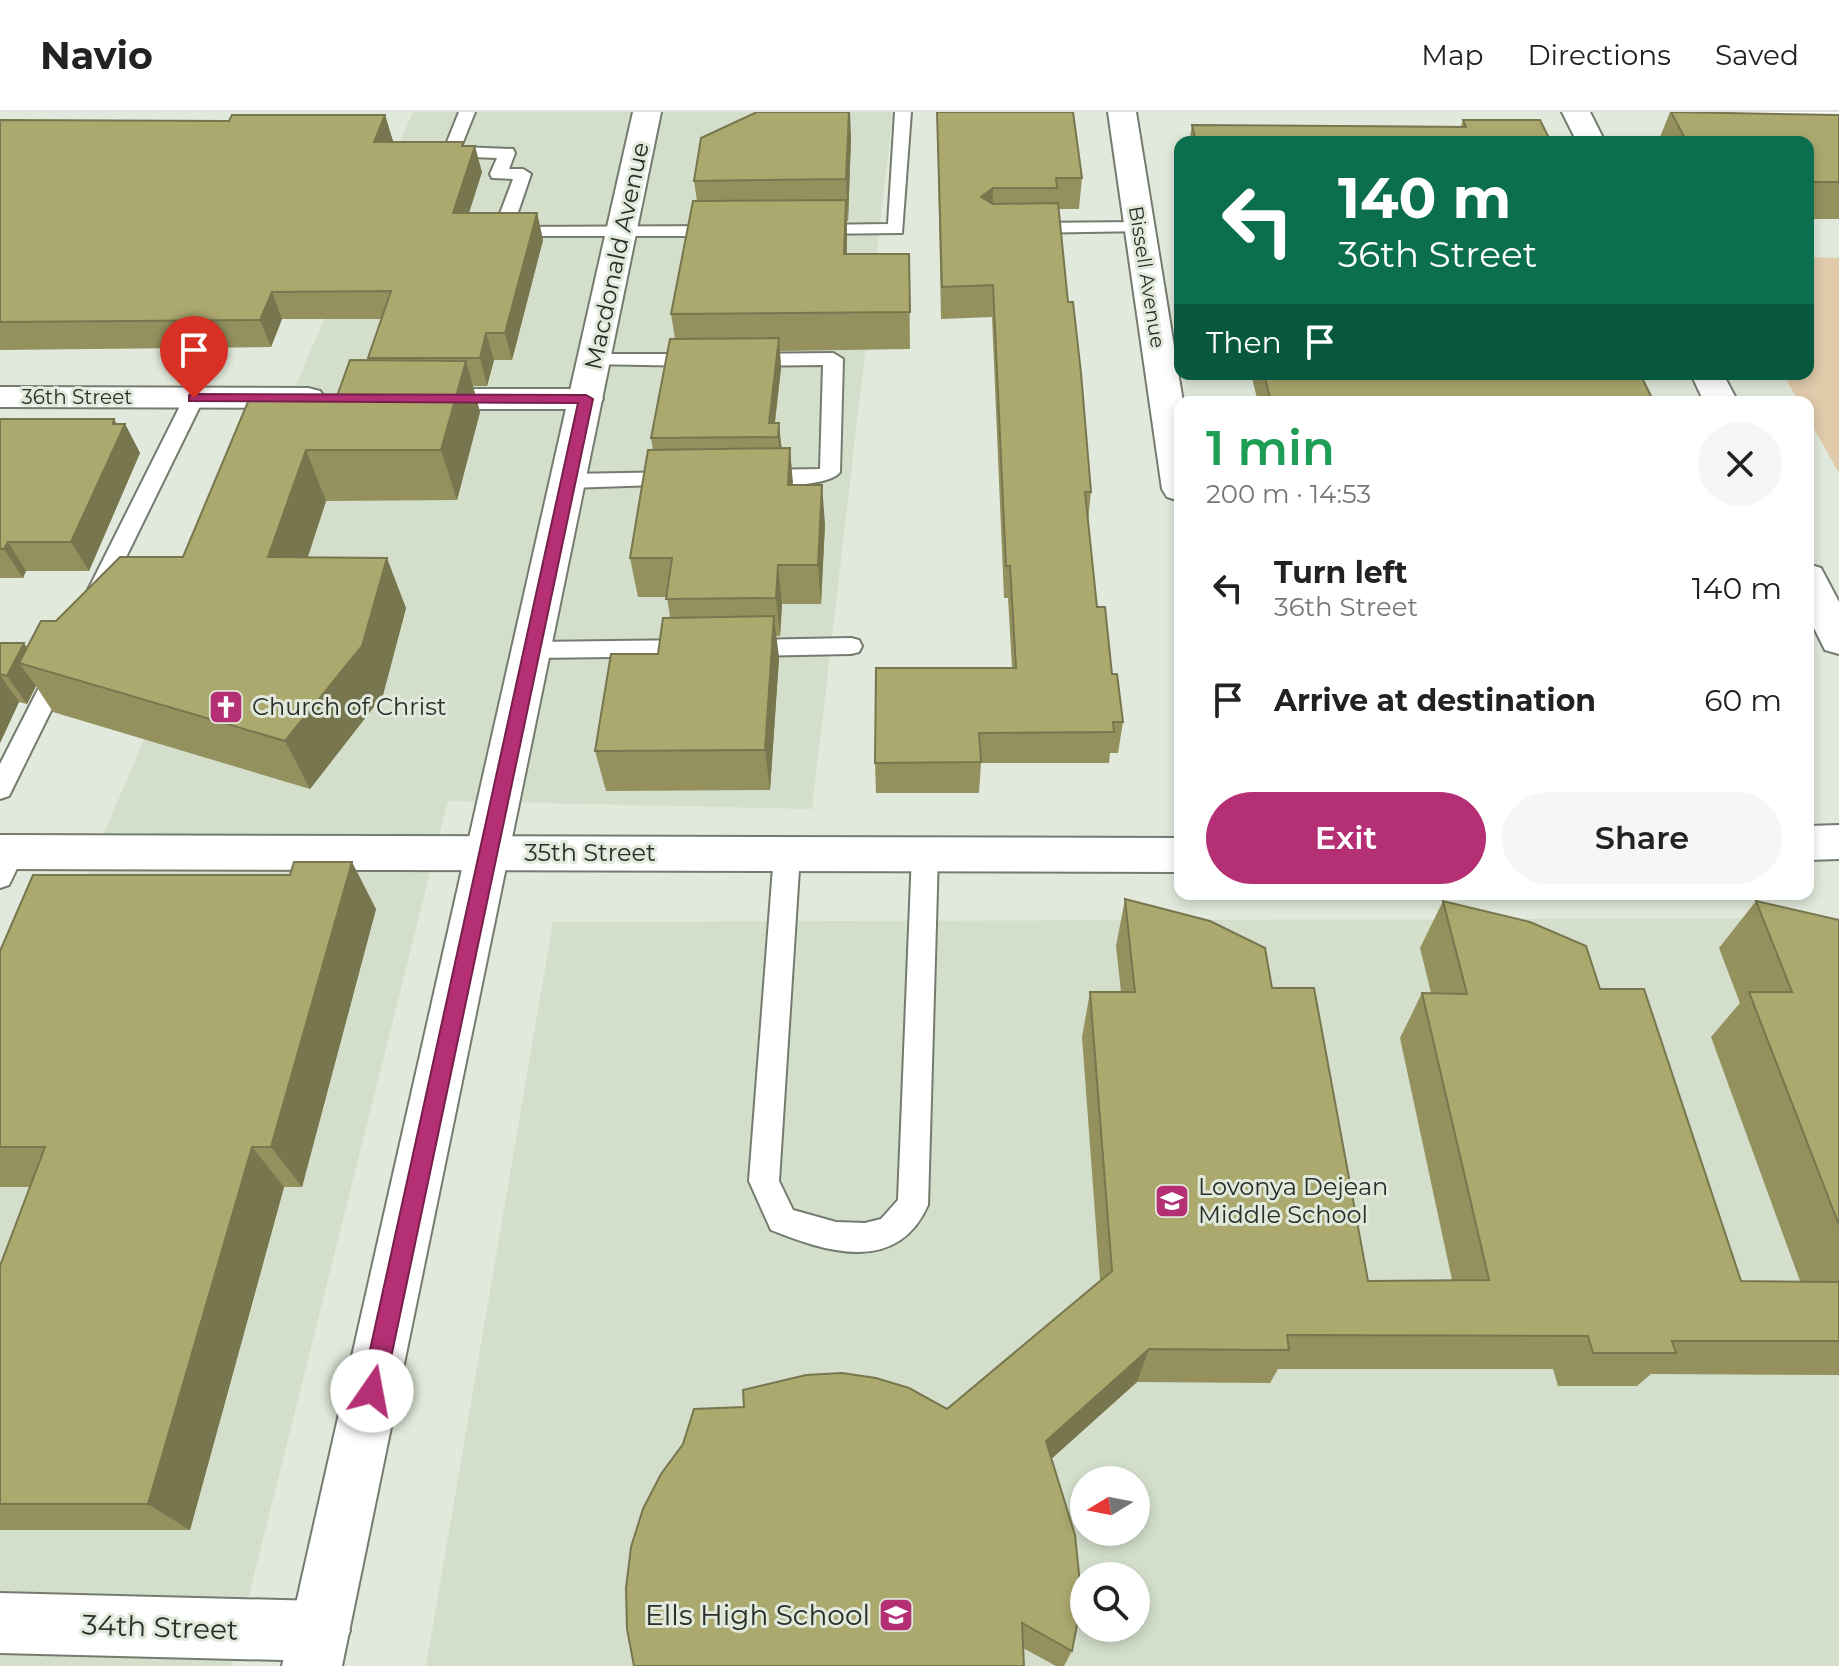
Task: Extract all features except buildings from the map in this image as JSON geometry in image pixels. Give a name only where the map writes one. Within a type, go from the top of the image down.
[{"type":"street","name":"Macdonald Avenue","points":[[316,1649],[490,853],[647,112]]},
{"type":"street","name":"Bissell Avenue","points":[[1122,112],[1174,450]]},
{"type":"street","points":[[1576,112],[1588,136]]},
{"type":"street","points":[[1738,112],[1761,115],[1839,114]]},
{"type":"street","name":"36th Street","points":[[0,397],[337,398]]},
{"type":"street","points":[[385,399],[586,399]]},
{"type":"street","points":[[1814,589],[1839,640]]},
{"type":"street","points":[[1814,843],[1839,842]]},
{"type":"street","name":"35th Street","points":[[4,860],[490,853],[1174,855]]},
{"type":"street","name":"34th Street","points":[[0,1623],[316,1649]]},
{"type":"lane","points":[[467,112],[451,152],[507,153],[498,174],[523,174],[502,232],[743,231]]},
{"type":"lane","points":[[789,230],[896,229],[903,112]]},
{"type":"lane","points":[[1007,228],[1140,227]]},
{"type":"lane","points":[[594,360],[833,359],[830,472],[822,476],[743,477]]},
{"type":"lane","points":[[83,621],[194,398]]},
{"type":"lane","points":[[569,481],[696,478]]},
{"type":"lane","points":[[533,650],[851,646]]},
{"type":"lane","points":[[0,789],[69,649]]},
{"type":"lane","points":[[787,854],[764,1181],[782,1220],[820,1235],[858,1238],[892,1228],[913,1205],[925,854]]},
{"type":"shaded area","points":[[413,112],[893,112],[812,809],[448,801],[231,1666],[0,1666],[0,1076]]},
{"type":"shaded area","points":[[1814,257],[1839,258],[1839,473],[1814,429],[1814,396],[1796,396],[1786,380],[1814,380]]},
{"type":"shaded area","name":"Lovonya Dejean Middle School","points":[[1839,918],[1839,1666],[426,1666],[553,922]]},
{"type":"place","name":"Church of Christ","points":[[226,707]]},
{"type":"place","name":"Lovonya Dejean Middle School","points":[[1172,1201]]},
{"type":"place","name":"Ells High School","points":[[896,1615]]},
{"type":"route","points":[[194,398],[586,399],[372,1391]]}]
